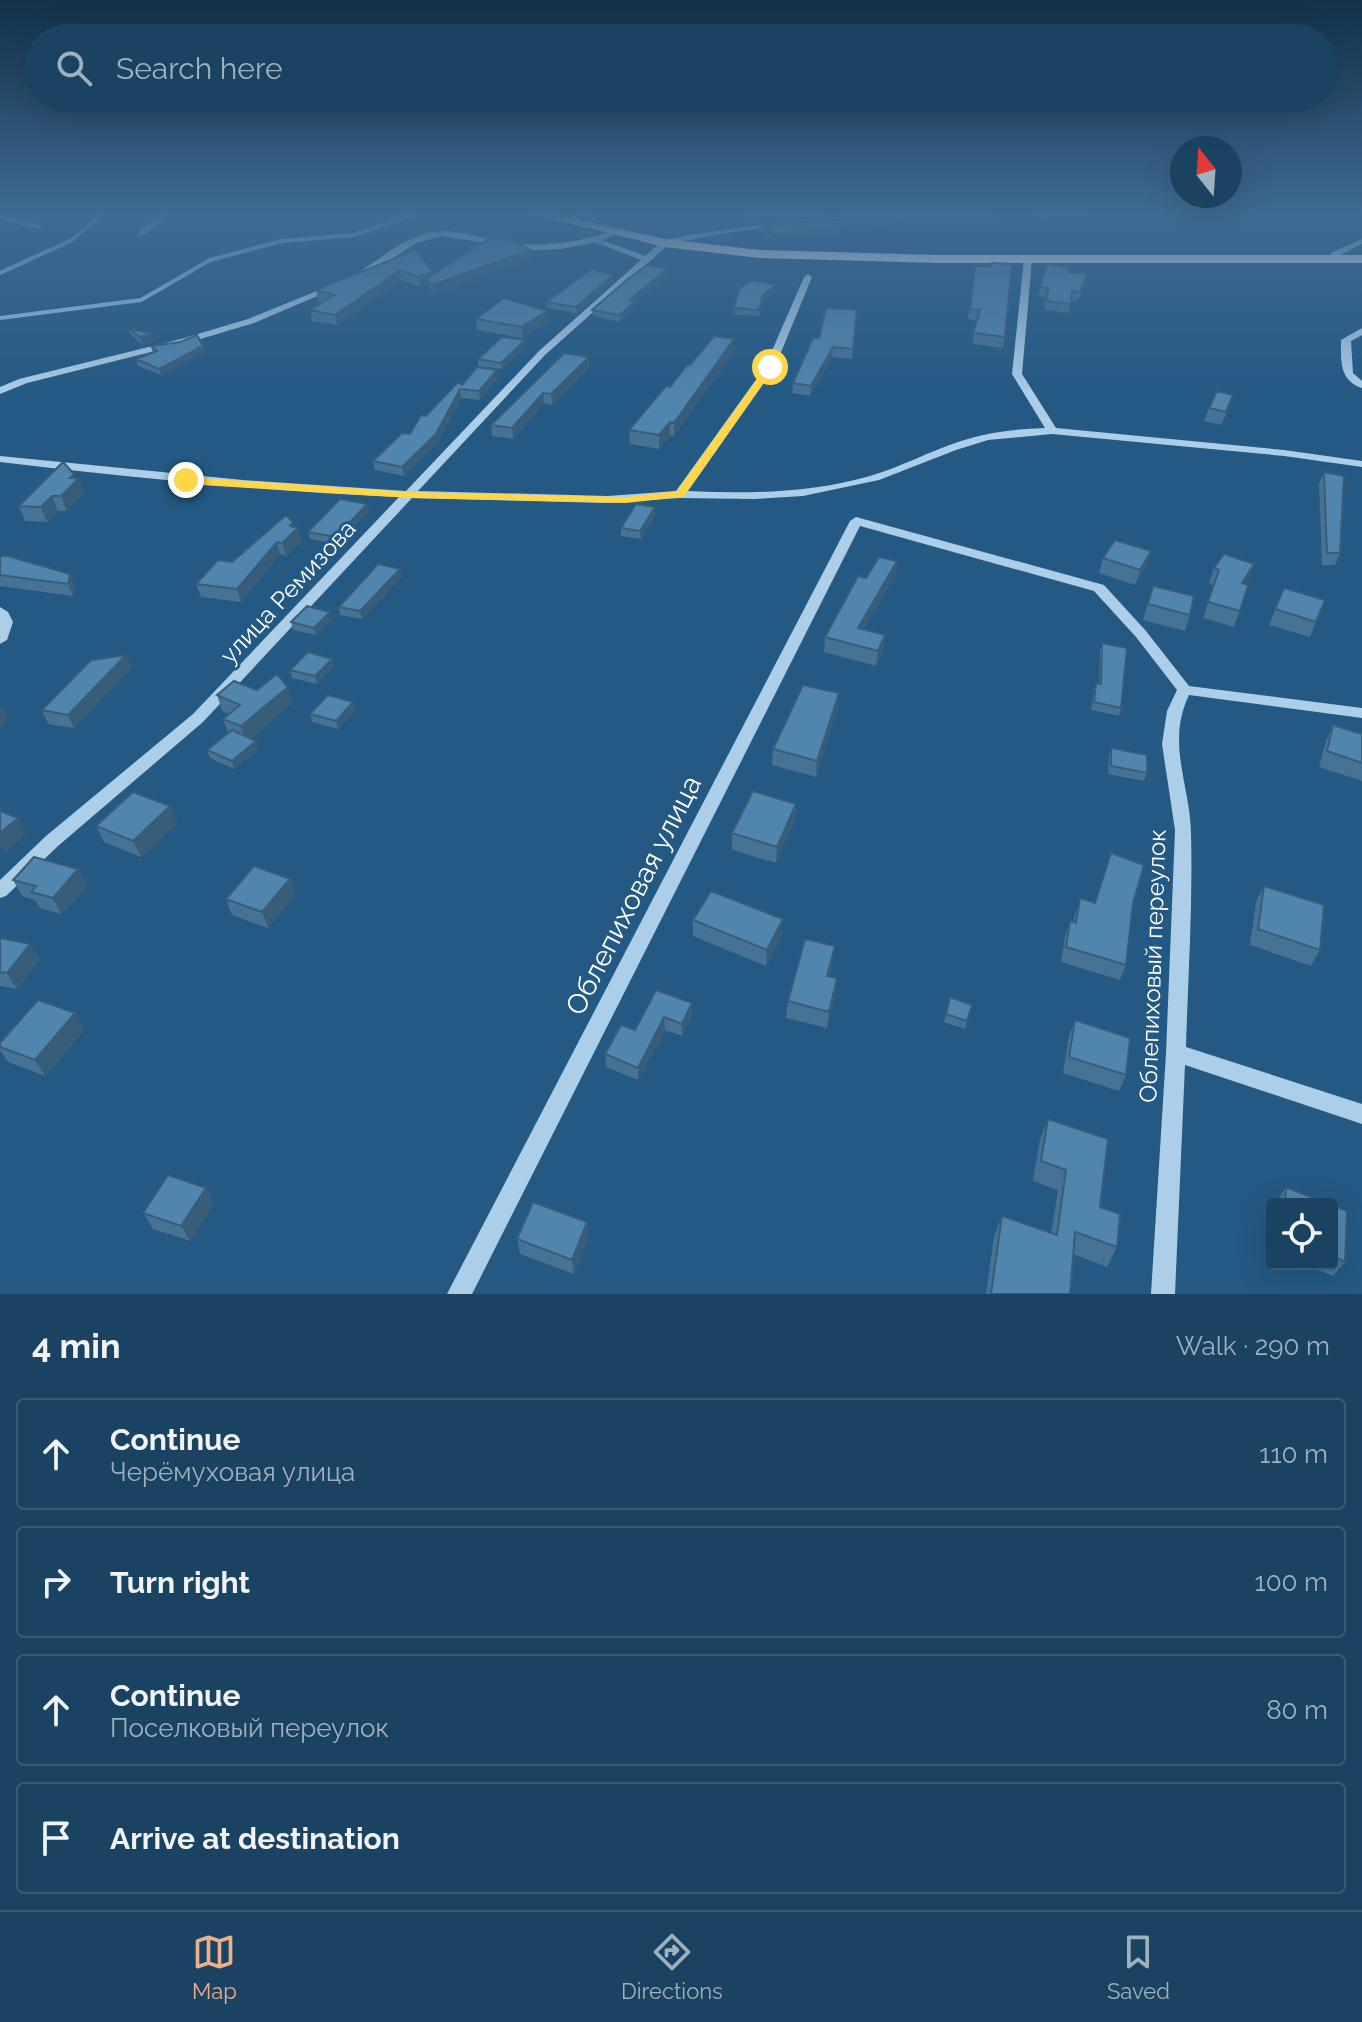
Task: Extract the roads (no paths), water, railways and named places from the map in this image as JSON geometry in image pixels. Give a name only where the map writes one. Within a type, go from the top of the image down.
[{"type":"street","points":[[0,391],[23,381],[251,321],[361,274]]},
{"type":"street","name":"улица Ремизова","points":[[0,891],[52,841],[198,718],[542,353],[632,274]]},
{"type":"street","points":[[1027,274],[1017,374],[1052,431]]},
{"type":"street","points":[[680,494],[770,367],[808,277]]},
{"type":"street","points":[[1362,331],[1346,340],[1346,373],[1353,382],[1362,385]]},
{"type":"street","points":[[0,459],[186,480],[410,495],[626,500],[680,494],[734,497],[792,491],[818,492],[887,474],[980,438],[1017,432],[1052,431],[1284,453],[1362,464]]},
{"type":"street","name":"Облепиховая улица","points":[[459,1294],[856,521],[1099,588],[1141,634],[1184,690]]},
{"type":"street","points":[[0,611],[5,616],[7,627],[0,640]]},
{"type":"street","points":[[1184,690],[1362,713]]},
{"type":"street","name":"Облепиховый переулок","points":[[1163,1294],[1176,1053],[1183,830],[1170,744],[1174,711],[1184,690]]},
{"type":"street","points":[[1176,1053],[1362,1114]]},
{"type":"waterway","points":[[0,318],[141,300],[185,274]]}]
